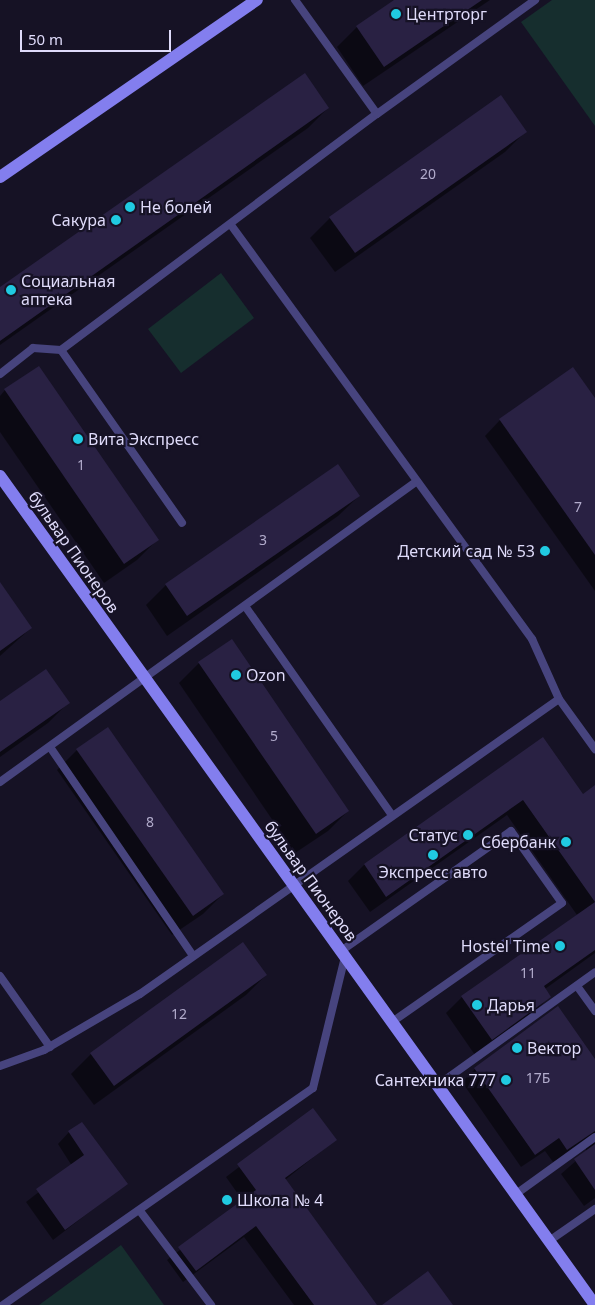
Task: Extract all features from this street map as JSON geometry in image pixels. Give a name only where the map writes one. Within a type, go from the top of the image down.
[{"type":"street","points":[[0,177],[257,0]]},
{"type":"street","name":"бульвар Пионеров","points":[[0,476],[593,1304]]},
{"type":"lane","points":[[295,0],[377,114]]},
{"type":"lane","points":[[0,374],[33,348],[61,350],[231,225],[377,114],[535,0]]},
{"type":"lane","points":[[231,225],[532,639],[559,698],[595,749]]},
{"type":"lane","points":[[61,350],[182,522]]},
{"type":"lane","points":[[0,782],[417,481]]},
{"type":"lane","points":[[245,606],[392,815]]},
{"type":"lane","points":[[0,1066],[50,1047],[140,994],[192,954],[559,698]]},
{"type":"lane","points":[[50,747],[192,954]]},
{"type":"lane","points":[[3,1305],[140,1211],[313,1088],[343,953],[511,831],[562,903],[392,1022]]},
{"type":"lane","points":[[438,1085],[595,972]]},
{"type":"lane","points":[[0,976],[50,1047]]},
{"type":"lane","points":[[577,986],[595,1011]]},
{"type":"lane","points":[[516,1194],[595,1137]]},
{"type":"lane","points":[[549,1241],[595,1209]]},
{"type":"lane","points":[[140,1211],[211,1305]]},
{"type":"green space","points":[[552,0],[595,0],[595,126],[521,22]]},
{"type":"green space","points":[[221,273],[254,318],[181,373],[148,329]]},
{"type":"green space","points":[[121,1245],[164,1305],[39,1305]]},
{"type":"building","points":[[394,0],[482,0],[384,67],[356,26]]},
{"type":"building","points":[[305,73],[329,108],[0,341],[0,287]]},
{"type":"building","points":[[501,95],[527,132],[355,253],[329,217]]},
{"type":"building","points":[[39,366],[159,540],[124,564],[4,389]]},
{"type":"building","points":[[573,367],[595,398],[595,555],[499,419]]},
{"type":"building","points":[[338,464],[360,496],[187,616],[165,584]]},
{"type":"building","points":[[0,582],[32,628],[0,651]]},
{"type":"building","points":[[232,639],[349,811],[316,834],[198,662]]},
{"type":"building","points":[[46,669],[70,703],[0,752],[0,701]]},
{"type":"building","points":[[108,727],[224,894],[193,916],[76,749]]},
{"type":"building","points":[[543,737],[583,794],[595,785],[595,902],[523,800],[386,897],[364,864]]},
{"type":"building","points":[[595,902],[595,950],[544,986],[551,997],[492,1040],[461,996]]},
{"type":"building","points":[[243,942],[267,975],[114,1086],[90,1053]]},
{"type":"building","points":[[558,1006],[595,1059],[595,1131],[567,1150],[559,1138],[535,1155],[474,1068]]},
{"type":"building","points":[[313,1108],[337,1140],[285,1178],[377,1305],[314,1305],[256,1226],[196,1271],[178,1247],[256,1190],[237,1164]]},
{"type":"building","points":[[82,1122],[128,1184],[65,1230],[36,1189],[84,1155],[68,1131]]},
{"type":"building","points":[[595,1144],[595,1190],[574,1159]]},
{"type":"building","points":[[428,1271],[453,1305],[382,1305]]},
{"type":"place","name":"Центрторг","points":[[396,14]]},
{"type":"place","name":"Не болей","points":[[130,207]]},
{"type":"place","name":"Сакура","points":[[116,220]]},
{"type":"place","name":"Социальная аптека","points":[[11,290]]},
{"type":"place","name":"Вита Экспресс","points":[[78,439]]},
{"type":"place","name":"Детский сад № 53","points":[[545,551]]},
{"type":"place","name":"Ozon","points":[[236,675]]},
{"type":"place","name":"Статус","points":[[468,835]]},
{"type":"place","name":"Сбербанк","points":[[566,842]]},
{"type":"place","name":"Экспресс авто","points":[[433,855]]},
{"type":"place","name":"Hostel Time","points":[[560,946]]},
{"type":"place","name":"Дарья","points":[[477,1005]]},
{"type":"place","name":"Вектор","points":[[517,1048]]},
{"type":"place","name":"Сантехника 777","points":[[506,1080]]},
{"type":"place","name":"Школа № 4","points":[[227,1200]]}]
